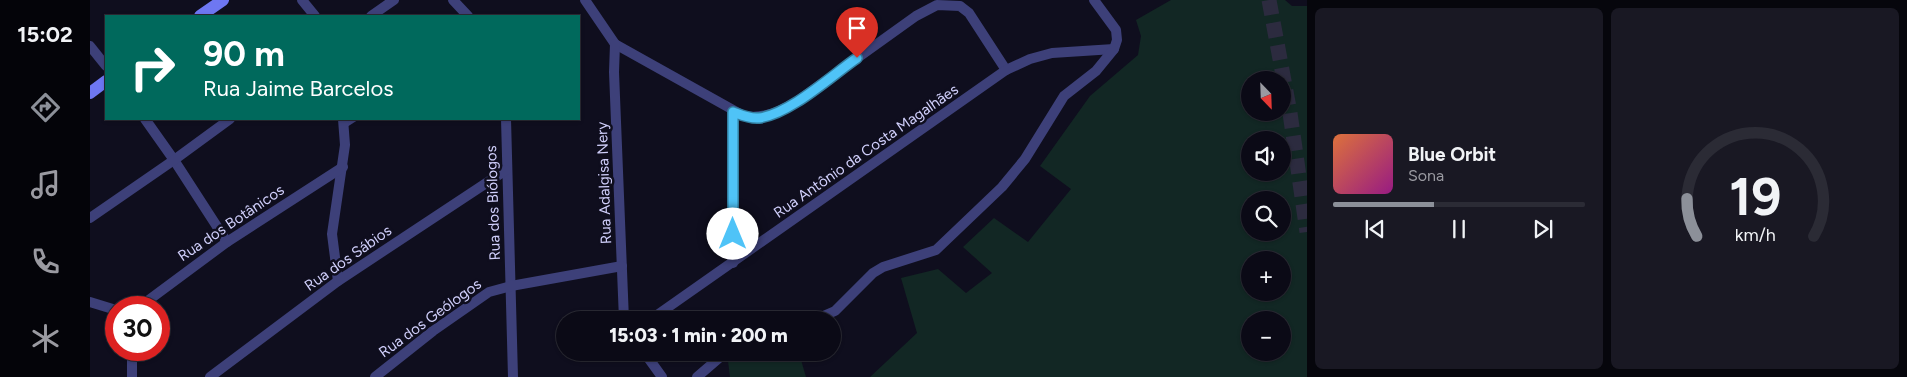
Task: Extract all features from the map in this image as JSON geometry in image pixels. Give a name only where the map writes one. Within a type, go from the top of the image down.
[{"type":"street","points":[[201,15],[223,0]]},
{"type":"street","points":[[302,0],[314,15]]},
{"type":"street","points":[[372,15],[394,0]]},
{"type":"street","points":[[453,0],[467,15]]},
{"type":"street","points":[[586,0],[615,44],[733,112],[744,116],[757,118],[774,114],[796,102],[916,16],[937,5],[960,6],[969,14],[1006,70]]},
{"type":"street","points":[[834,311],[873,273],[883,267],[936,250],[1002,188],[1025,159],[1064,96],[1096,71],[1114,49],[1117,40],[1116,30],[1094,0]]},
{"type":"street","name":"Rua Adalgisa Nery","points":[[615,44],[614,72],[624,311]]},
{"type":"street","points":[[90,46],[105,65]]},
{"type":"street","name":"Rua Antônio da Costa Magalhães","points":[[663,311],[1006,70],[1030,59],[1052,53],[1114,49]]},
{"type":"street","points":[[90,93],[105,82]]},
{"type":"street","points":[[733,112],[733,263]]},
{"type":"street","points":[[145,120],[174,160],[227,242]]},
{"type":"street","points":[[90,218],[229,120]]},
{"type":"street","name":"Rua dos Biólogos","points":[[506,120],[513,377]]},
{"type":"street","points":[[338,281],[332,234],[343,167],[345,145],[344,122]]},
{"type":"street","name":"Rua dos Botânicos","points":[[154,296],[227,242],[343,167]]},
{"type":"street","name":"Rua dos Sábios","points":[[210,377],[338,281],[506,170]]},
{"type":"street","name":"Rua dos Geólogos","points":[[375,377],[433,331],[481,297],[493,291],[622,266]]},
{"type":"street","points":[[90,302],[105,307]]},
{"type":"street","points":[[132,361],[132,377]]},
{"type":"street","points":[[650,361],[662,377]]},
{"type":"street","points":[[697,377],[716,361]]},
{"type":"green space","points":[[1171,0],[1285,0],[1292,6],[1307,6],[1307,377],[870,377],[917,333],[901,278],[938,269],[966,293],[992,273],[963,247],[994,218],[1028,242],[1071,189],[1040,166],[1090,96],[1138,55],[1141,36],[1136,20]]},
{"type":"green space","points":[[728,361],[801,361],[806,377],[730,377]]},
{"type":"tunnel","points":[[1269,0],[1290,113],[1307,232]]},
{"type":"route","points":[[733,234],[733,112],[757,118],[774,114],[796,102],[857,58]]}]
